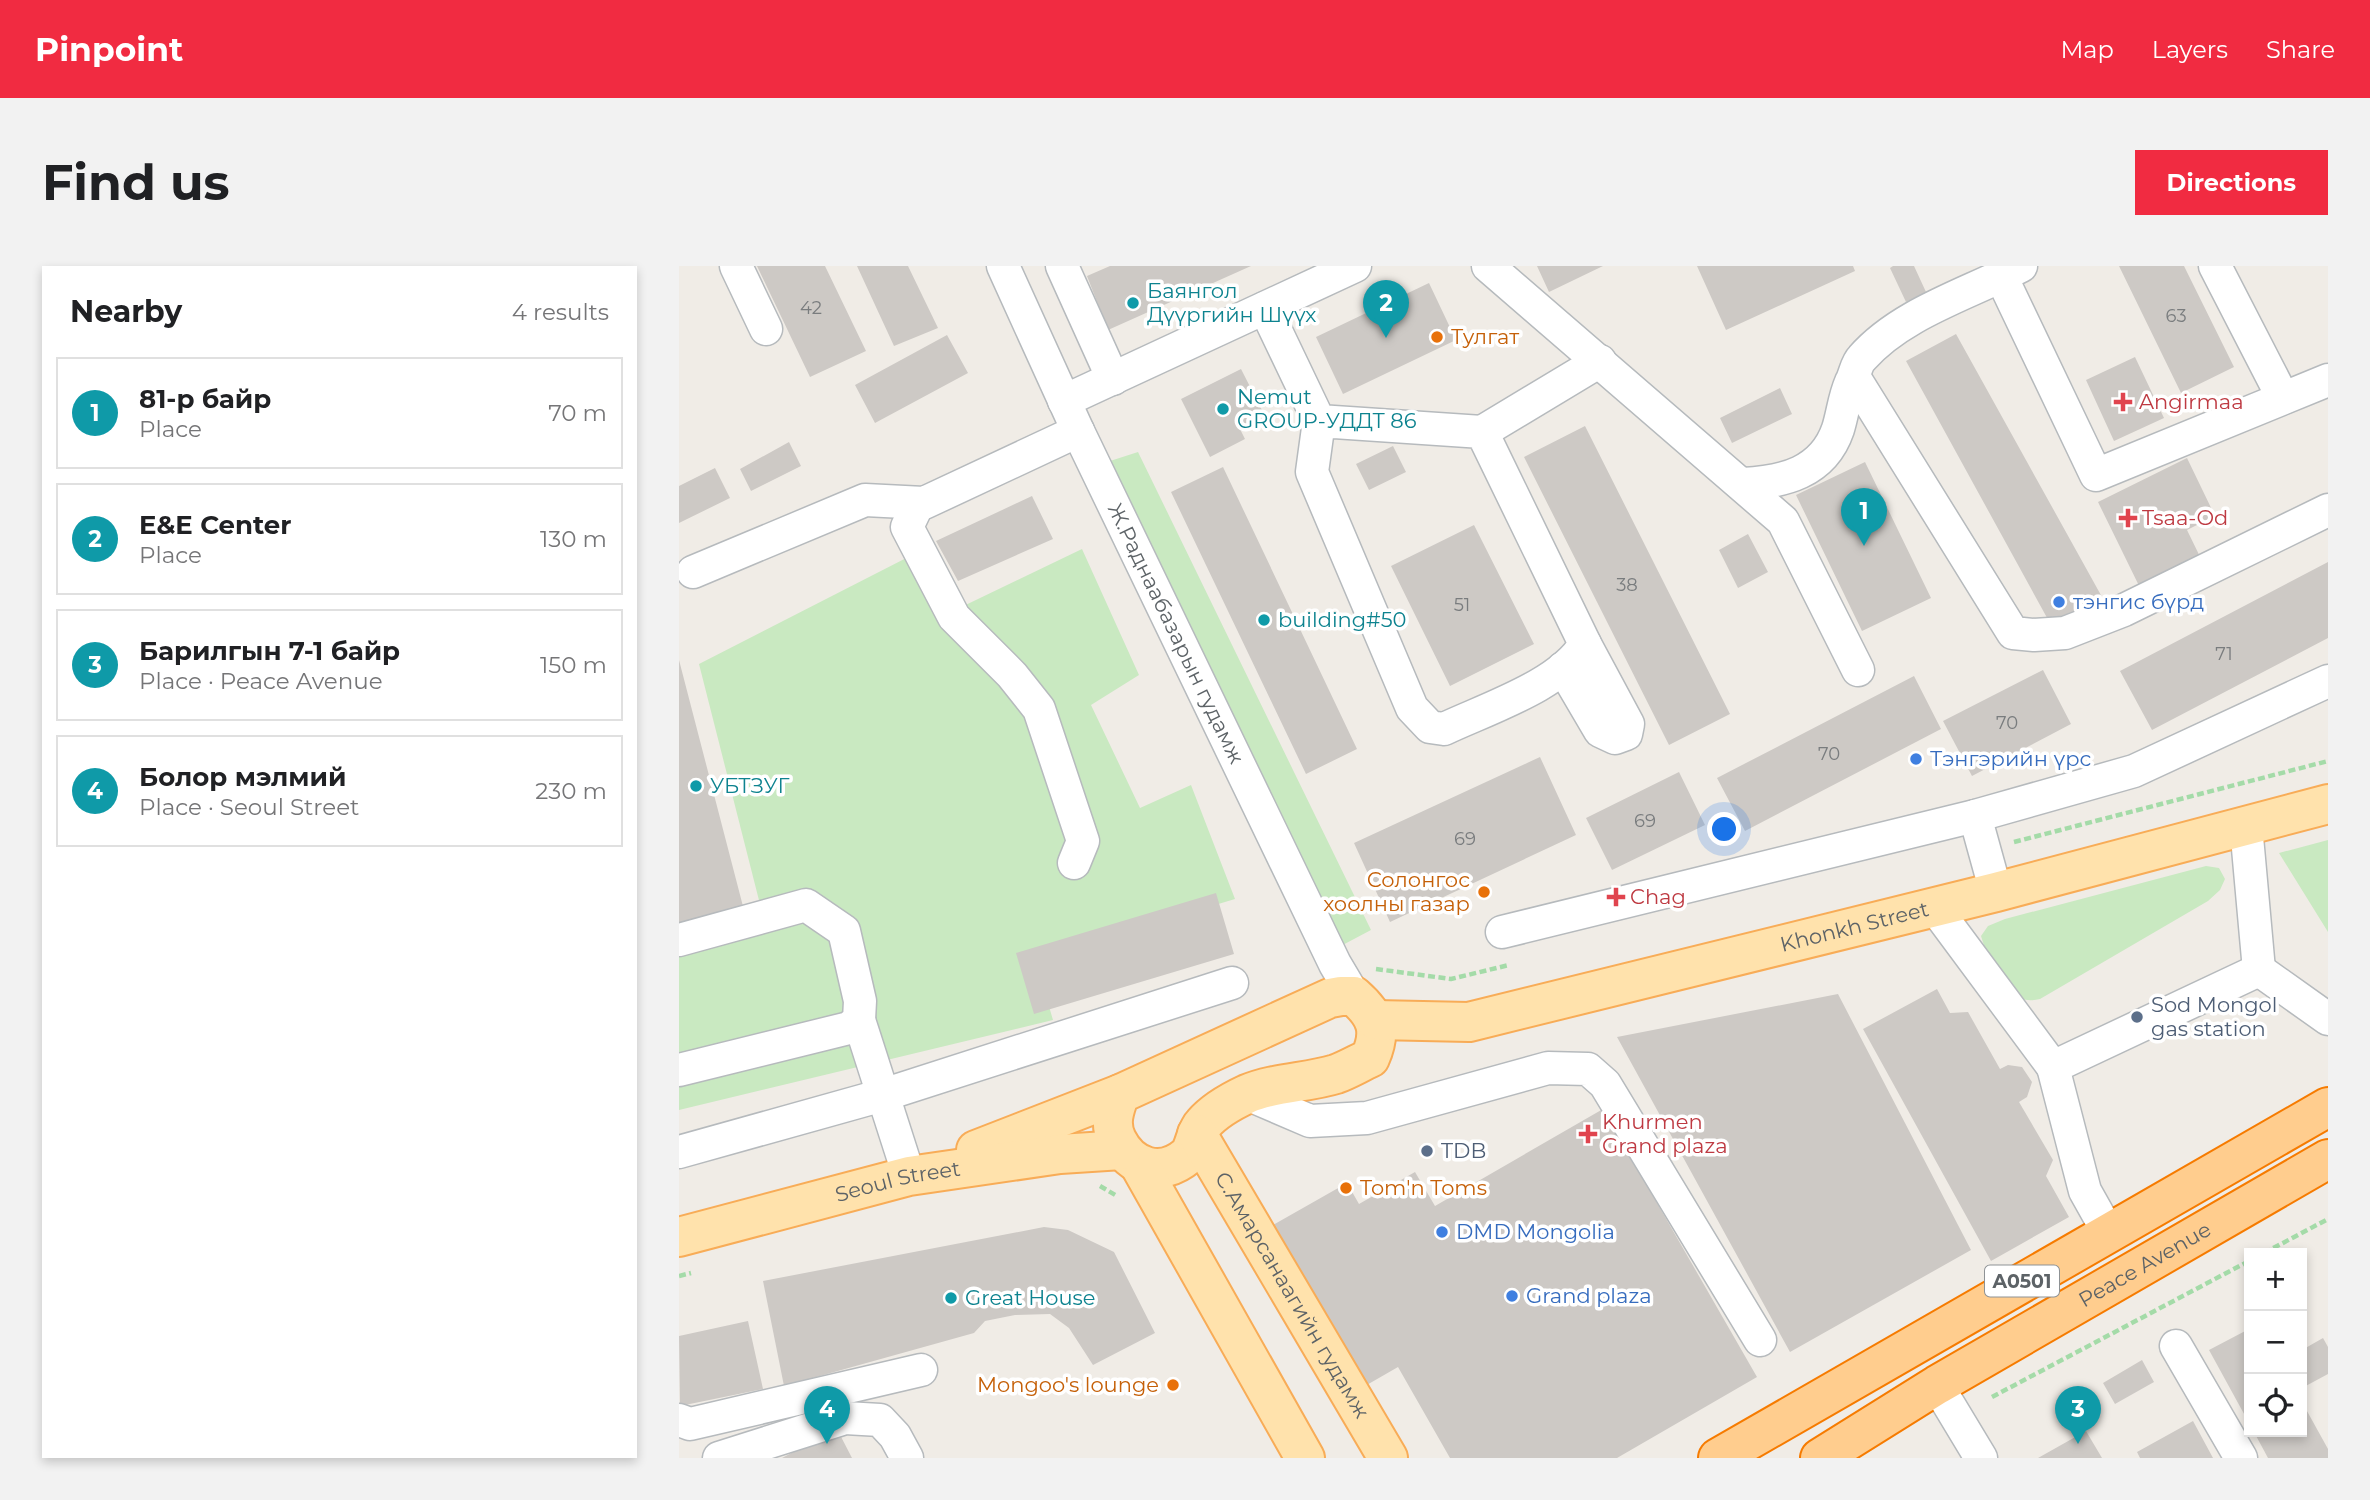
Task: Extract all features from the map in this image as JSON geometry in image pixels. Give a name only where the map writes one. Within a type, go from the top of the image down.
[{"type":"highway","name":"A0501","points":[[1718,1458],[2328,1107]]},
{"type":"highway","name":"Peace Avenue","points":[[1820,1458],[1947,1400],[2328,1159]]},
{"type":"main road","name":"Khonkh Street","points":[[909,1177],[1121,1094],[1330,998],[1365,1008],[1469,1022],[1935,908],[2328,804]]},
{"type":"main road","name":"Seoul Street","points":[[679,1237],[909,1177],[1060,1154],[1131,1158],[1168,1168],[1189,1155],[1201,1125],[1247,1094],[1292,1081],[1335,1074],[1370,1058],[1378,1040],[1365,1008]]},
{"type":"main road","points":[[1121,1094],[1112,1112],[1114,1134],[1131,1158],[1304,1458]]},
{"type":"main road","name":"С.Амарсанаагийн гудамж","points":[[1197,1134],[1388,1458]]},
{"type":"street","points":[[736,266],[766,329]]},
{"type":"street","name":"Ж.Раднаабазарын гудамж","points":[[1003,266],[1078,431],[1329,952],[1365,1008]]},
{"type":"street","points":[[1062,266],[1113,379]]},
{"type":"street","points":[[1064,401],[1355,266]]},
{"type":"street","points":[[1488,266],[1783,521],[1858,670]]},
{"type":"street","points":[[2215,266],[2283,398]]},
{"type":"street","points":[[1742,484],[1779,482],[1806,470],[1825,452],[1838,429],[1844,398],[1860,359],[1890,333],[2011,271],[2096,475],[2328,380]]},
{"type":"street","points":[[1265,308],[1319,421],[1312,472],[1412,708],[1430,727],[1444,729],[1550,679],[1577,658],[1585,644]]},
{"type":"street","points":[[1319,421],[1482,432],[1600,361]]},
{"type":"street","points":[[1854,377],[2013,633],[2065,633],[2124,610],[2328,510]]},
{"type":"street","points":[[693,572],[865,500],[918,504],[1078,431]]},
{"type":"street","points":[[1482,432],[1585,644],[1628,724],[1626,734],[1615,738],[1600,731],[1563,668]]},
{"type":"street","points":[[918,504],[907,527],[954,617],[1012,675],[1039,709],[1083,841],[1074,863]]},
{"type":"street","points":[[1502,932],[1975,817],[2134,771],[2328,681]]},
{"type":"street","points":[[1975,817],[1996,892]]},
{"type":"street","points":[[2246,826],[2259,970],[2328,1019]]},
{"type":"street","points":[[679,940],[806,905],[844,931],[860,1001],[859,1020],[909,1177]]},
{"type":"street","points":[[1935,908],[2053,1067],[2085,1191],[2108,1232]]},
{"type":"street","points":[[2053,1067],[2259,970]]},
{"type":"street","points":[[679,1153],[883,1095],[1232,983]]},
{"type":"street","points":[[679,1070],[849,1028],[859,1020]]},
{"type":"street","points":[[1247,1094],[1310,1121],[1367,1118],[1548,1068],[1588,1069],[1605,1084],[1761,1340]]},
{"type":"street","points":[[2176,1346],[2241,1458]]},
{"type":"street","points":[[679,1420],[690,1424],[921,1370]]},
{"type":"street","points":[[1947,1400],[1981,1458]]},
{"type":"street","points":[[719,1458],[845,1418],[880,1420],[895,1436],[907,1458]]},
{"type":"path","points":[[2273,1248],[2328,1219]]},
{"type":"path","points":[[1947,1400],[2244,1263]]},
{"type":"green space","points":[[1138,452],[1371,930],[1337,948],[1107,462]]},
{"type":"green space","points":[[1082,549],[1139,675],[1091,705],[1140,808],[1191,785],[1235,899],[1035,959],[1053,1020],[679,1110],[679,942],[764,920],[699,664],[918,552],[951,612]]},
{"type":"green space","points":[[2328,840],[2328,932],[2279,853]]},
{"type":"green space","points":[[2206,866],[2219,868],[2225,879],[2220,890],[2208,901],[2040,999],[2027,1000],[2017,997],[2000,982],[1994,971],[1981,936],[1988,926],[2005,919]]},
{"type":"building","points":[[757,266],[825,266],[866,351],[810,377]]},
{"type":"building","points":[[857,266],[908,266],[938,328],[894,346]]},
{"type":"building","name":"Баянгол Дүүргийн Шүүх","points":[[1110,266],[1251,266],[1108,330],[1087,276]]},
{"type":"building","points":[[1537,266],[1603,266],[1549,292]]},
{"type":"building","points":[[1697,266],[1853,266],[1855,271],[1726,330]]},
{"type":"building","points":[[1914,266],[1926,292],[1906,302],[1890,268]]},
{"type":"building","points":[[2119,266],[2184,266],[2234,367],[2181,393]]},
{"type":"building","points":[[1429,283],[1456,340],[1343,394],[1316,337]]},
{"type":"building","points":[[1956,334],[2102,597],[2051,625],[1906,361]]},
{"type":"building","points":[[947,335],[968,373],[875,423],[855,385]]},
{"type":"building","points":[[2135,357],[2164,418],[2114,441],[2086,380]]},
{"type":"building","name":"Nemut GROUP-УДДТ 86","points":[[1241,369],[1266,418],[1241,431],[1245,439],[1210,457],[1181,399]]},
{"type":"building","points":[[1780,388],[1792,414],[1732,443],[1720,418]]},
{"type":"building","points":[[1585,426],[1730,714],[1669,745],[1524,457]]},
{"type":"building","points":[[789,442],[801,466],[751,491],[740,469]]},
{"type":"building","points":[[1393,446],[1406,472],[1369,490],[1356,464]]},
{"type":"building","points":[[2187,458],[2215,516],[2187,530],[2206,569],[2145,598],[2098,502]]},
{"type":"building","points":[[1865,462],[1931,598],[1862,631],[1796,495]]},
{"type":"building","name":"building#50","points":[[1223,467],[1357,749],[1306,774],[1171,492]]},
{"type":"building","points":[[715,468],[730,498],[679,523],[679,486]]},
{"type":"building","points":[[1032,496],[1053,539],[958,581],[936,541]]},
{"type":"building","points":[[1474,525],[1534,644],[1450,686],[1391,566]]},
{"type":"building","points":[[1748,534],[1768,572],[1738,588],[1719,550]]},
{"type":"building","points":[[2328,562],[2328,638],[2152,730],[2120,671]]},
{"type":"building","name":"УБТЗУГ","points":[[679,660],[745,914],[679,931]]},
{"type":"building","points":[[2043,670],[2071,724],[1972,776],[1943,721]]},
{"type":"building","points":[[1914,676],[1941,729],[1745,831],[1717,778]]},
{"type":"building","points":[[1540,757],[1576,835],[1390,922],[1354,843]]},
{"type":"building","points":[[1679,772],[1705,825],[1612,870],[1586,818]]},
{"type":"building","points":[[1216,893],[1234,954],[1034,1014],[1016,953]]},
{"type":"building","points":[[1937,989],[1950,1013],[1968,1012],[2000,1069],[2008,1065],[2022,1067],[2032,1082],[2027,1097],[2019,1102],[2053,1160],[2046,1176],[2069,1217],[1991,1261],[1863,1029]]},
{"type":"building","points":[[1838,994],[1971,1250],[1790,1352],[1617,1037]]},
{"type":"building","name":"Grand plaza","points":[[1603,1109],[1757,1377],[1617,1458],[1450,1458],[1398,1367],[1365,1386],[1273,1225],[1347,1183],[1359,1204],[1415,1172],[1435,1206]]},
{"type":"building","name":"Great House","points":[[1044,1227],[1068,1230],[1114,1252],[1155,1333],[1093,1365],[1069,1328],[1050,1314],[1015,1315],[985,1321],[974,1333],[784,1386],[763,1281]]},
{"type":"building","points":[[748,1321],[763,1389],[680,1406],[679,1336]]},
{"type":"building","points":[[2244,1332],[2244,1414],[2209,1350]]},
{"type":"building","points":[[2323,1338],[2328,1347],[2328,1374],[2307,1385],[2307,1374],[2307,1347]]},
{"type":"building","points":[[2142,1360],[2154,1382],[2115,1404],[2103,1383]]},
{"type":"building","points":[[2307,1411],[2328,1449],[2328,1458],[2268,1458],[2257,1437],[2307,1437]]},
{"type":"building","points":[[2193,1421],[2213,1458],[2140,1458],[2137,1452]]},
{"type":"building","points":[[837,1429],[852,1458],[782,1458]]},
{"type":"building","points":[[2086,1431],[2102,1458],[2038,1458]]},
{"type":"place","name":"Баянгол Дүүргийн Шүүх","points":[[1133,303]]},
{"type":"place","name":"Тулгат","points":[[1437,337]]},
{"type":"place","name":"E&E Center","points":[[1386,338]]},
{"type":"place","name":"Angirmaa","points":[[2123,402]]},
{"type":"place","name":"Nemut GROUP-УДДТ 86","points":[[1223,409]]},
{"type":"place","name":"Tsaa-Od","points":[[2128,518]]},
{"type":"place","name":"81-р байр","points":[[1864,546]]},
{"type":"place","name":"тэнгис бүрд","points":[[2059,602]]},
{"type":"place","name":"building#50","points":[[1264,620]]},
{"type":"place","name":"Тэнгэрийн үрс","points":[[1916,759]]},
{"type":"place","name":"УБТЗУГ","points":[[696,786]]},
{"type":"place","name":"Солонгос хоолны газар","points":[[1484,892]]},
{"type":"place","name":"Chag","points":[[1616,897]]},
{"type":"place","name":"Sod Mongol gas station","points":[[2137,1017]]},
{"type":"place","name":"Khurmen Grand plaza","points":[[1588,1134]]},
{"type":"place","name":"TDB","points":[[1427,1151]]},
{"type":"place","name":"Tom'n Toms","points":[[1346,1188]]},
{"type":"place","name":"DMD Mongolia","points":[[1442,1232]]},
{"type":"place","name":"Grand plaza","points":[[1512,1296]]},
{"type":"place","name":"Great House","points":[[951,1298]]},
{"type":"place","name":"Mongoo's lounge","points":[[1173,1385]]},
{"type":"place","name":"Болор мэлмий","points":[[827,1444]]},
{"type":"place","name":"Барилгын 7-1 байр","points":[[2078,1444]]}]
